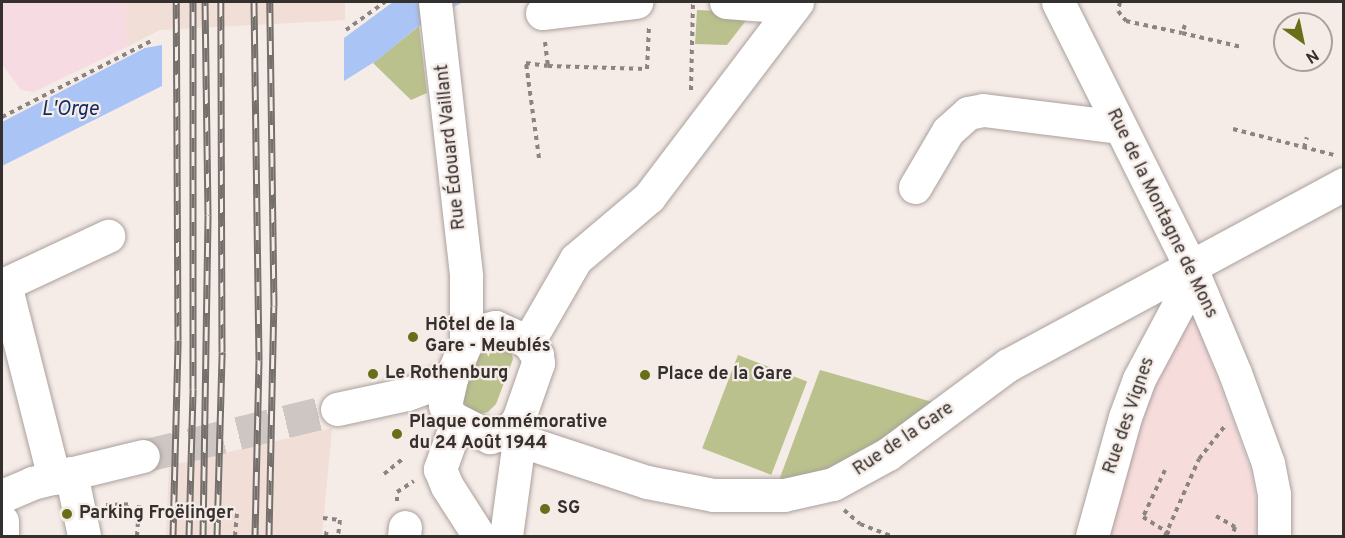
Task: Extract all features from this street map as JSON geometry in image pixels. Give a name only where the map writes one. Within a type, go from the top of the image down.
[{"type":"street","name":"Rue Édouard Vaillant","points":[[435,2],[467,293],[466,342]]},
{"type":"street","points":[[726,2],[795,4]]},
{"type":"street","name":"Rue de la Montagne de Mons","points":[[1058,2],[1190,266],[1246,402],[1268,463],[1262,500],[1274,537]]},
{"type":"street","points":[[528,342],[574,284],[576,259],[649,197],[795,4]]},
{"type":"street","points":[[543,13],[643,8]]},
{"type":"street","points":[[915,187],[948,131],[968,113],[983,110],[1119,127]]},
{"type":"street","name":"Rue de la Gare","points":[[518,430],[713,495],[798,494],[833,484],[896,448],[1008,365],[1344,184]]},
{"type":"street","points":[[84,537],[63,476],[5,284],[108,236]]},
{"type":"street","name":"Rue des Vignes","points":[[1092,537],[1135,388],[1153,348],[1178,306],[1190,266]]},
{"type":"street","points":[[467,293],[495,327],[528,342],[537,355],[538,363],[518,430],[506,537]]},
{"type":"street","points":[[479,537],[447,486],[440,469],[454,427],[452,402],[466,342],[475,333],[495,327]]},
{"type":"street","points":[[337,409],[407,394],[452,402],[490,437],[518,430]]},
{"type":"street","points":[[2,496],[63,476],[143,456]]},
{"type":"street","points":[[2,521],[2,533]]},
{"type":"path","points":[[346,30],[385,2]]},
{"type":"path","points":[[687,96],[692,88],[693,2]]},
{"type":"path","points":[[1120,2],[1118,11],[1126,21],[1241,47]]},
{"type":"path","points":[[539,158],[526,63],[548,66],[647,69],[643,8]]},
{"type":"path","points":[[543,13],[548,66]]},
{"type":"path","points":[[1182,33],[1185,25]]},
{"type":"path","points":[[2,117],[153,40]]},
{"type":"path","points":[[1233,129],[1344,158]]},
{"type":"path","points":[[1304,148],[1307,137]]},
{"type":"path","points":[[1165,535],[1199,459],[1246,402]]},
{"type":"path","points":[[384,474],[404,458]]},
{"type":"path","points":[[1165,470],[1143,517],[1165,535],[1174,537]]},
{"type":"path","points":[[397,492],[415,480]]},
{"type":"path","points":[[136,537],[138,505]]},
{"type":"path","points":[[845,511],[860,524],[891,537]]},
{"type":"path","points":[[235,537],[237,512]]},
{"type":"path","points":[[1216,516],[1235,527],[1232,537]]},
{"type":"path","points":[[323,518],[340,520],[338,537]]},
{"type":"path","points":[[326,537],[327,526]]},
{"type":"shaded area","points":[[2,2],[126,2],[127,47],[34,92],[21,90],[2,64]]},
{"type":"shaded area","points":[[126,2],[345,2],[345,20],[160,30],[127,47]]},
{"type":"shaded area","points":[[1190,305],[1252,473],[1258,515],[1257,536],[1097,536],[1125,433]]},
{"type":"shaded area","points":[[332,428],[322,536],[166,536],[169,466]]},
{"type":"green space","points":[[697,10],[751,14],[727,45],[695,44]]},
{"type":"green space","points":[[419,26],[427,93],[411,100],[373,63]]},
{"type":"green space","points":[[491,340],[511,351],[513,359],[496,404],[488,412],[479,414],[467,409],[462,398],[462,391],[478,349]]},
{"type":"green space","points":[[738,355],[807,382],[771,475],[702,448]]},
{"type":"green space","points":[[820,370],[943,405],[845,469],[778,483]]},
{"type":"water","points":[[393,2],[463,2],[416,28],[379,59],[344,81],[344,38]]},
{"type":"water","name":"L'Orge","points":[[162,45],[162,86],[2,166],[2,122],[145,48]]},
{"type":"tunnel","points":[[143,456],[337,409]]},
{"type":"railway","points":[[173,536],[178,340],[176,2]]},
{"type":"railway","points":[[189,536],[193,389],[193,2]]},
{"type":"railway","points":[[203,536],[208,215],[205,2]]},
{"type":"railway","points":[[217,536],[222,352],[221,2]]},
{"type":"railway","points":[[254,2],[259,360],[255,536]]},
{"type":"railway","points":[[269,536],[274,306],[270,2]]},
{"type":"place","name":"Hôtel de la Gare - Meublés","points":[[413,337]]},
{"type":"place","name":"Le Rothenburg","points":[[373,374]]},
{"type":"place","name":"Place de la Gare","points":[[645,375]]},
{"type":"place","name":"Plaque commémorative du 24 Août 1944","points":[[397,434]]},
{"type":"place","name":"SG","points":[[545,509]]},
{"type":"place","name":"Parking Froëlinger","points":[[67,514]]}]
